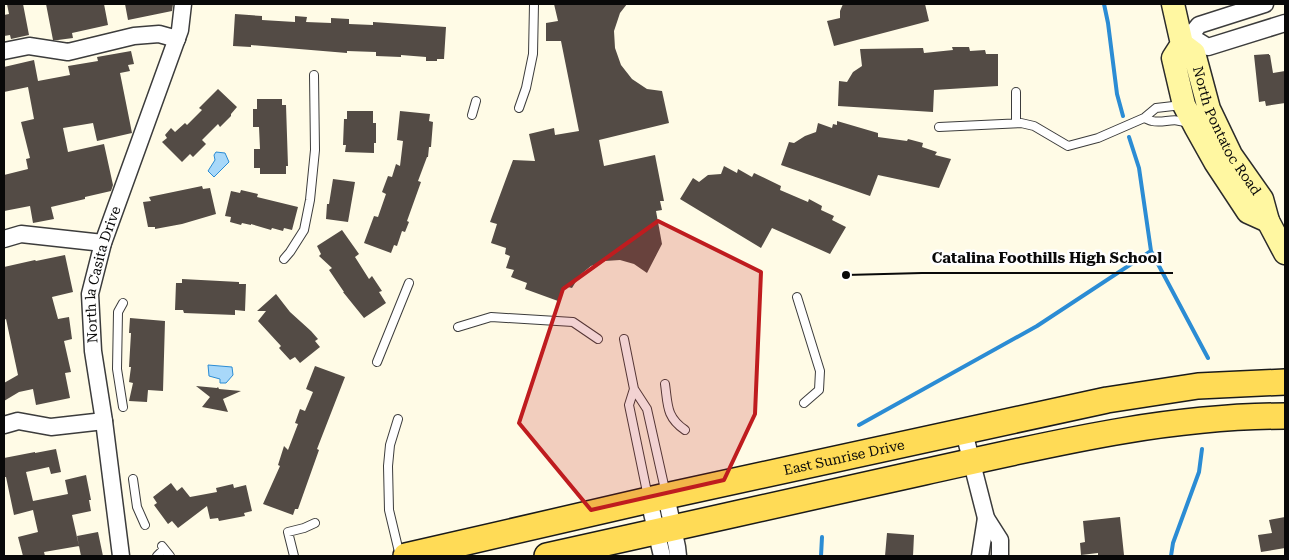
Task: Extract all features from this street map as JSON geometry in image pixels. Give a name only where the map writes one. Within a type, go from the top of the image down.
[{"type":"main road","name":"East Sunrise Drive","points":[[406,556],[657,498],[1107,400],[1198,386],[1285,382]]},
{"type":"main road","points":[[547,556],[972,461],[1112,432],[1191,420],[1285,416]]},
{"type":"street","name":"North la Casita Drive","points":[[121,556],[104,421],[92,351],[90,294],[103,243],[180,30],[183,4]]},
{"type":"street","name":"North Pontatoc Road","points":[[1173,4],[1184,40],[1194,53],[1209,108],[1231,155],[1262,199],[1268,221],[1285,253]]},
{"type":"street","points":[[1265,4],[1199,24],[1184,40],[1208,47],[1285,23]]},
{"type":"street","points":[[4,51],[29,46],[68,52],[134,36],[159,34],[177,39]]},
{"type":"street","name":"North Pontatoc Road","points":[[1184,40],[1173,58],[1184,105],[1215,162],[1248,212],[1268,221]]},
{"type":"street","points":[[1184,105],[1194,108],[1203,115],[1225,151],[1231,155]]},
{"type":"street","points":[[4,239],[21,234],[103,243]]},
{"type":"street","points":[[4,425],[18,421],[50,427],[104,421]]},
{"type":"street","points":[[964,432],[986,518],[1000,540],[1000,556]]},
{"type":"street","points":[[657,498],[664,530],[678,556]]},
{"type":"street","points":[[980,556],[986,518]]},
{"type":"street","points":[[662,556],[664,530]]},
{"type":"lane","points":[[519,108],[526,88],[533,54],[534,4]]},
{"type":"lane","points":[[284,259],[304,230],[310,200],[315,150],[314,75]]},
{"type":"lane","points":[[1016,92],[1016,123]]},
{"type":"lane","points":[[472,115],[476,101]]},
{"type":"lane","points":[[939,127],[1016,123],[1034,126],[1068,146],[1098,138],[1144,118],[1156,108],[1184,105]]},
{"type":"lane","points":[[1144,118],[1153,122],[1182,121],[1196,128]]},
{"type":"lane","points":[[377,362],[409,283]]},
{"type":"lane","points":[[797,297],[820,371],[819,390],[804,403]]},
{"type":"lane","points":[[123,303],[118,312],[117,368],[123,407]]},
{"type":"lane","points":[[458,328],[491,317],[573,322],[598,339]]},
{"type":"lane","points":[[624,339],[634,389],[647,409],[657,498]]},
{"type":"lane","points":[[665,384],[669,412],[675,423],[685,430]]},
{"type":"lane","points":[[634,389],[629,405],[657,498]]},
{"type":"lane","points":[[398,419],[390,444],[388,466],[389,510],[400,556]]},
{"type":"lane","points":[[133,479],[137,507],[145,525]]},
{"type":"lane","points":[[294,556],[288,532],[315,523]]},
{"type":"lane","points":[[157,556],[163,547],[170,556]]},
{"type":"highlighted area","points":[[658,221],[761,272],[755,414],[724,480],[591,510],[519,423],[563,289]]},
{"type":"water","points":[[216,152],[225,153],[229,162],[214,177],[208,171],[215,160],[214,155]]},
{"type":"water","points":[[208,365],[232,367],[233,375],[226,383],[220,383],[220,379],[209,376]]},
{"type":"building","points":[[7,4],[23,4],[29,35],[11,39],[10,35],[4,36],[4,15],[9,14]]},
{"type":"building","points":[[46,4],[104,4],[108,25],[72,33],[73,38],[53,40]]},
{"type":"building","points":[[125,4],[173,4],[172,11],[128,20]]},
{"type":"building","points":[[554,4],[627,4],[620,13],[614,31],[615,48],[621,65],[632,79],[647,89],[662,91],[669,123],[599,140],[604,166],[655,155],[664,201],[660,201],[662,210],[656,211],[662,244],[647,273],[634,264],[620,260],[605,261],[591,266],[580,275],[572,288],[564,286],[558,301],[525,289],[527,283],[511,277],[514,270],[506,268],[510,256],[505,254],[506,248],[491,243],[497,224],[490,222],[513,160],[535,161],[529,134],[554,128],[555,135],[579,131],[561,41],[546,41],[546,23],[558,21]]},
{"type":"building","points":[[843,4],[925,4],[929,21],[834,46],[827,21],[840,18]]},
{"type":"building","points":[[235,14],[262,16],[262,20],[295,22],[295,16],[307,17],[306,22],[331,23],[331,18],[349,19],[349,24],[373,25],[373,22],[446,27],[444,59],[426,61],[426,57],[376,56],[376,52],[347,51],[347,53],[251,45],[251,47],[233,46]]},
{"type":"building","points":[[952,47],[969,47],[970,51],[985,50],[986,54],[998,54],[998,86],[934,90],[933,112],[838,106],[839,81],[847,82],[853,72],[862,66],[860,49],[923,48],[924,53],[953,50]]},
{"type":"building","points":[[131,51],[134,64],[128,65],[130,71],[120,73],[132,133],[97,141],[93,123],[63,128],[68,152],[104,144],[113,185],[111,191],[51,207],[54,219],[33,223],[30,206],[4,211],[4,175],[28,169],[26,159],[30,158],[21,122],[34,119],[28,87],[4,92],[4,67],[34,60],[38,81],[70,75],[68,66],[98,61],[97,57]]},
{"type":"building","points":[[1269,54],[1273,73],[1285,71],[1285,103],[1266,106],[1265,101],[1259,102],[1254,55]]},
{"type":"building","points":[[218,89],[237,107],[220,127],[218,124],[202,140],[206,144],[193,157],[190,154],[182,162],[162,142],[167,138],[165,135],[171,128],[175,132],[185,123],[187,125],[202,110],[199,108]]},
{"type":"building","points":[[257,99],[282,99],[282,105],[286,105],[288,166],[286,166],[286,174],[260,174],[260,168],[254,168],[254,149],[260,149],[259,127],[253,127],[253,109],[257,109]]},
{"type":"building","points":[[347,111],[373,111],[373,123],[376,123],[374,153],[345,152],[346,145],[343,145],[344,119],[347,119]]},
{"type":"building","points":[[400,111],[430,114],[429,121],[433,122],[431,147],[429,147],[428,157],[418,181],[421,182],[407,221],[409,222],[405,232],[402,231],[397,246],[394,245],[391,253],[364,243],[374,216],[378,217],[386,194],[382,192],[388,176],[392,177],[396,164],[400,166],[403,141],[397,140]]},
{"type":"building","points":[[837,121],[878,133],[878,137],[907,141],[908,139],[923,143],[922,147],[937,152],[935,155],[951,159],[939,188],[878,175],[870,196],[781,165],[789,142],[794,143],[816,132],[818,123],[832,128],[833,124],[837,125]]},
{"type":"building","points":[[724,166],[737,173],[738,169],[752,177],[754,173],[781,186],[780,190],[808,202],[809,199],[822,206],[821,210],[834,216],[832,220],[846,227],[830,254],[772,228],[761,248],[680,199],[693,178],[699,182],[708,175],[721,174]]},
{"type":"building","points":[[333,179],[355,182],[348,222],[326,219],[327,204],[329,204]]},
{"type":"building","points":[[202,186],[203,189],[210,188],[216,214],[182,224],[155,229],[155,227],[148,227],[143,202],[151,201],[149,197]]},
{"type":"building","points":[[241,190],[258,194],[257,197],[298,207],[292,230],[284,228],[283,231],[272,228],[271,230],[251,224],[242,223],[241,225],[230,222],[231,217],[225,216],[231,191],[240,193]]},
{"type":"building","points":[[342,230],[359,254],[355,257],[369,279],[372,276],[382,291],[379,292],[386,303],[364,318],[343,292],[329,270],[332,268],[319,256],[321,254],[317,246]]},
{"type":"building","points":[[65,255],[73,292],[52,297],[58,319],[69,317],[72,339],[64,341],[71,372],[65,373],[70,398],[36,405],[33,389],[19,392],[4,401],[4,383],[18,375],[6,319],[4,320],[4,267]]},
{"type":"building","points":[[182,279],[246,284],[245,311],[235,310],[235,315],[184,313],[183,310],[175,310],[176,283],[182,283]]},
{"type":"building","points":[[276,294],[290,312],[318,339],[315,341],[320,347],[300,363],[295,357],[290,360],[279,348],[281,346],[258,321],[266,311],[257,311]]},
{"type":"building","points":[[130,318],[165,321],[163,391],[148,390],[147,402],[129,401],[133,383],[129,382],[131,367],[129,367]]},
{"type":"building","points":[[315,366],[345,377],[317,449],[319,450],[298,509],[295,509],[293,515],[263,504],[280,466],[278,465],[284,446],[288,450],[298,424],[295,423],[300,409],[305,411],[313,392],[306,389]]},
{"type":"building","points":[[196,386],[241,391],[223,399],[228,412],[202,407],[210,397]]},
{"type":"building","points":[[56,449],[61,472],[51,474],[49,467],[26,472],[33,501],[68,494],[65,480],[86,475],[91,500],[89,500],[91,511],[72,515],[79,546],[44,552],[45,556],[23,556],[18,537],[38,532],[33,510],[14,515],[6,477],[4,477],[4,458]]},
{"type":"building","points":[[171,483],[177,491],[182,487],[190,497],[217,492],[216,488],[233,484],[234,488],[246,485],[252,511],[244,513],[245,516],[219,521],[218,518],[210,519],[207,506],[178,528],[172,521],[168,524],[154,505],[157,503],[153,497]]},
{"type":"building","points":[[1120,517],[1124,555],[1098,556],[1098,553],[1081,555],[1080,543],[1085,542],[1083,521]]},
{"type":"building","points":[[1285,517],[1285,548],[1261,552],[1258,535],[1272,533],[1269,520]]},
{"type":"building","points":[[98,532],[103,556],[81,556],[77,536]]},
{"type":"building","points":[[887,533],[914,535],[913,556],[885,556]]},
{"type":"waterway","points":[[1104,4],[1117,94],[1123,116]]},
{"type":"waterway","points":[[1129,137],[1139,168],[1151,251],[1208,358]]},
{"type":"waterway","points":[[859,425],[1037,326],[1151,251]]},
{"type":"waterway","points":[[1171,556],[1173,543],[1199,472],[1202,449]]},
{"type":"waterway","points":[[821,556],[822,537]]},
{"type":"place","name":"Catalina Foothills High School","points":[[846,275]]}]
